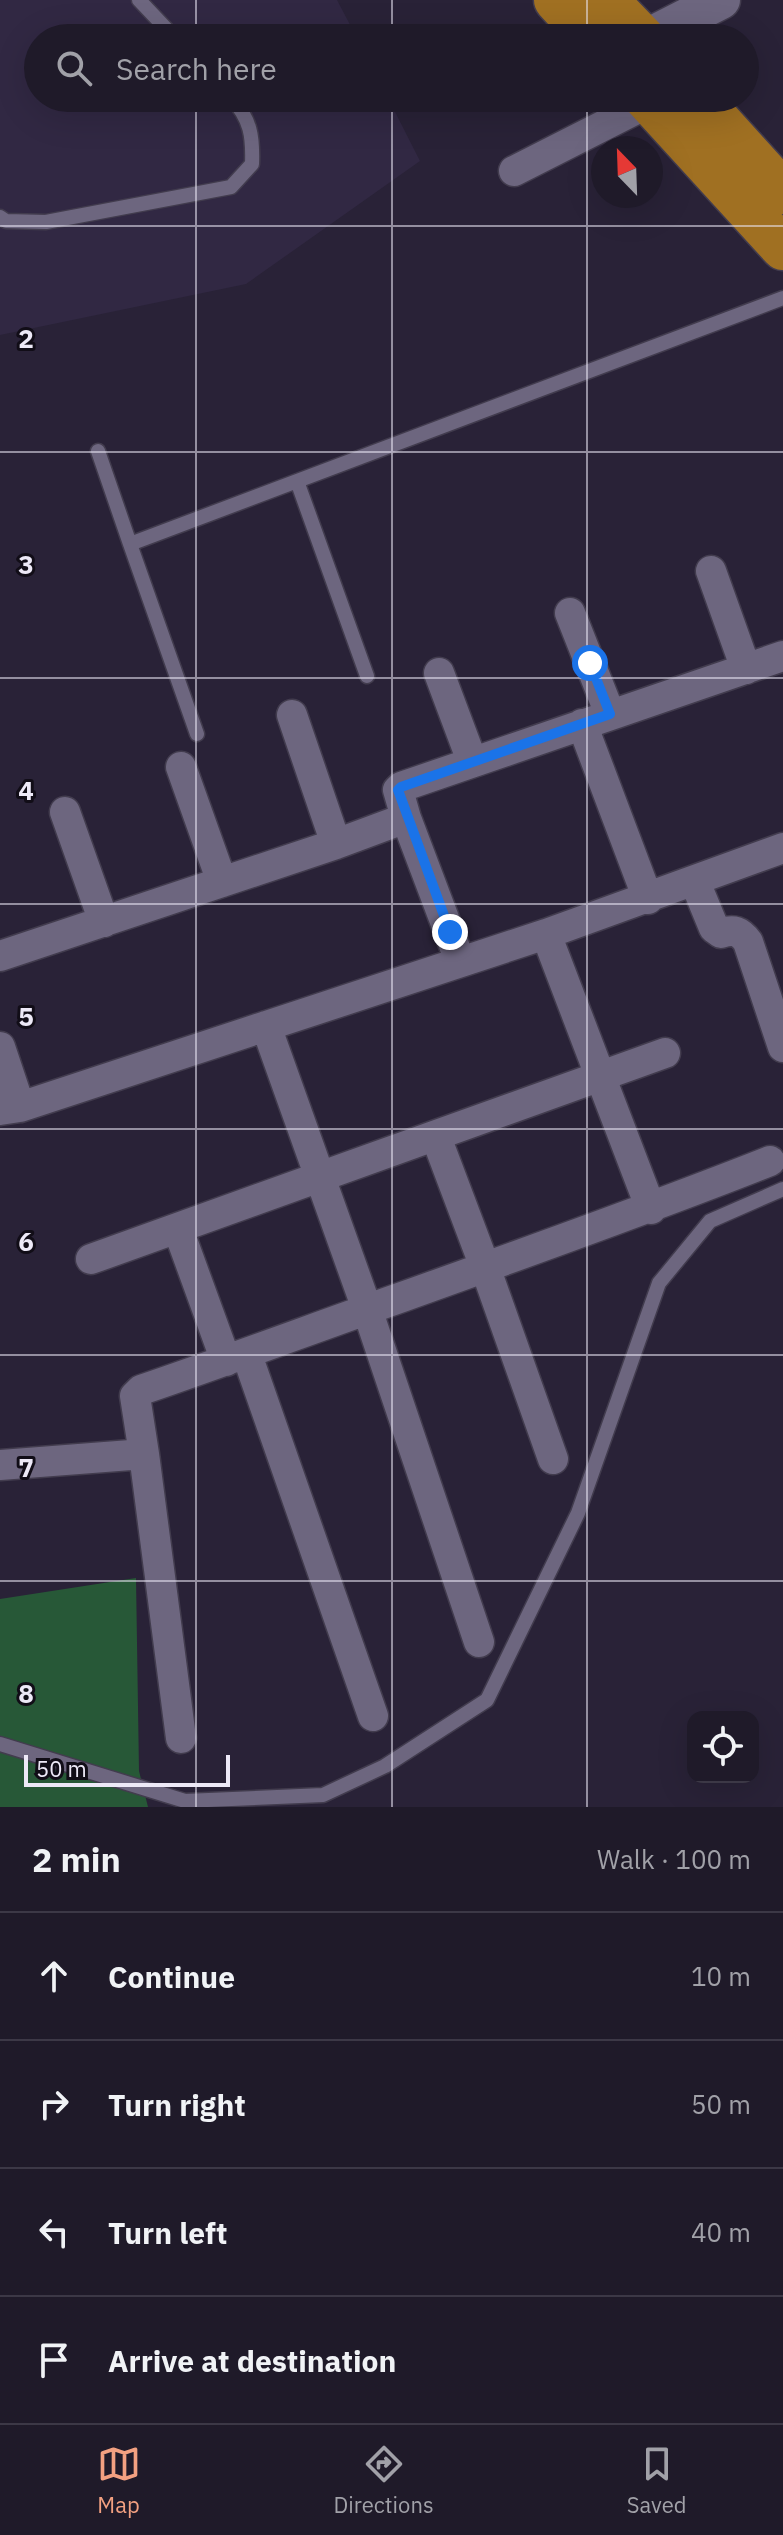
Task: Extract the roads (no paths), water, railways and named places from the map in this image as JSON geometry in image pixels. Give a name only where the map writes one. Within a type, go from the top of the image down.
[{"type":"highway","points":[[556,0],[578,24]]},
{"type":"highway","points":[[606,0],[631,24]]},
{"type":"highway","points":[[659,112],[783,248]]},
{"type":"highway","points":[[711,112],[783,192]]},
{"type":"street","points":[[673,24],[721,0]]},
{"type":"street","points":[[514,171],[625,112]]},
{"type":"street","points":[[711,571],[746,669]]},
{"type":"street","points":[[570,613],[596,719],[648,899]]},
{"type":"street","points":[[460,961],[398,796],[401,787],[783,656]]},
{"type":"street","points":[[439,673],[472,761]]},
{"type":"street","points":[[292,715],[336,844]]},
{"type":"street","points":[[181,767],[222,882]]},
{"type":"street","points":[[65,812],[104,922]]},
{"type":"street","points":[[0,956],[406,818]]},
{"type":"street","points":[[0,1047],[10,1109],[546,934],[783,848]]},
{"type":"street","points":[[695,882],[714,928],[721,933],[732,929],[741,933],[748,942],[783,1047]]},
{"type":"street","points":[[546,934],[651,1209]]},
{"type":"street","points":[[266,1026],[367,1309],[479,1642]]},
{"type":"street","points":[[91,1259],[665,1053]]},
{"type":"street","points":[[436,1137],[553,1459]]},
{"type":"street","points":[[181,1738],[137,1393],[651,1209],[770,1161]]},
{"type":"street","points":[[178,1229],[236,1358],[373,1716]]},
{"type":"street","points":[[0,1465],[144,1454]]},
{"type":"lane","points":[[139,0],[162,24]]},
{"type":"lane","points":[[0,217],[6,221],[46,222],[231,187],[252,164],[253,136],[243,112]]},
{"type":"lane","points":[[130,544],[783,298]]},
{"type":"lane","points":[[98,451],[197,734]]},
{"type":"lane","points":[[297,481],[367,676]]},
{"type":"lane","points":[[0,1744],[185,1801],[323,1795],[385,1766],[487,1700],[578,1513],[659,1283],[710,1221],[783,1189]]}]
